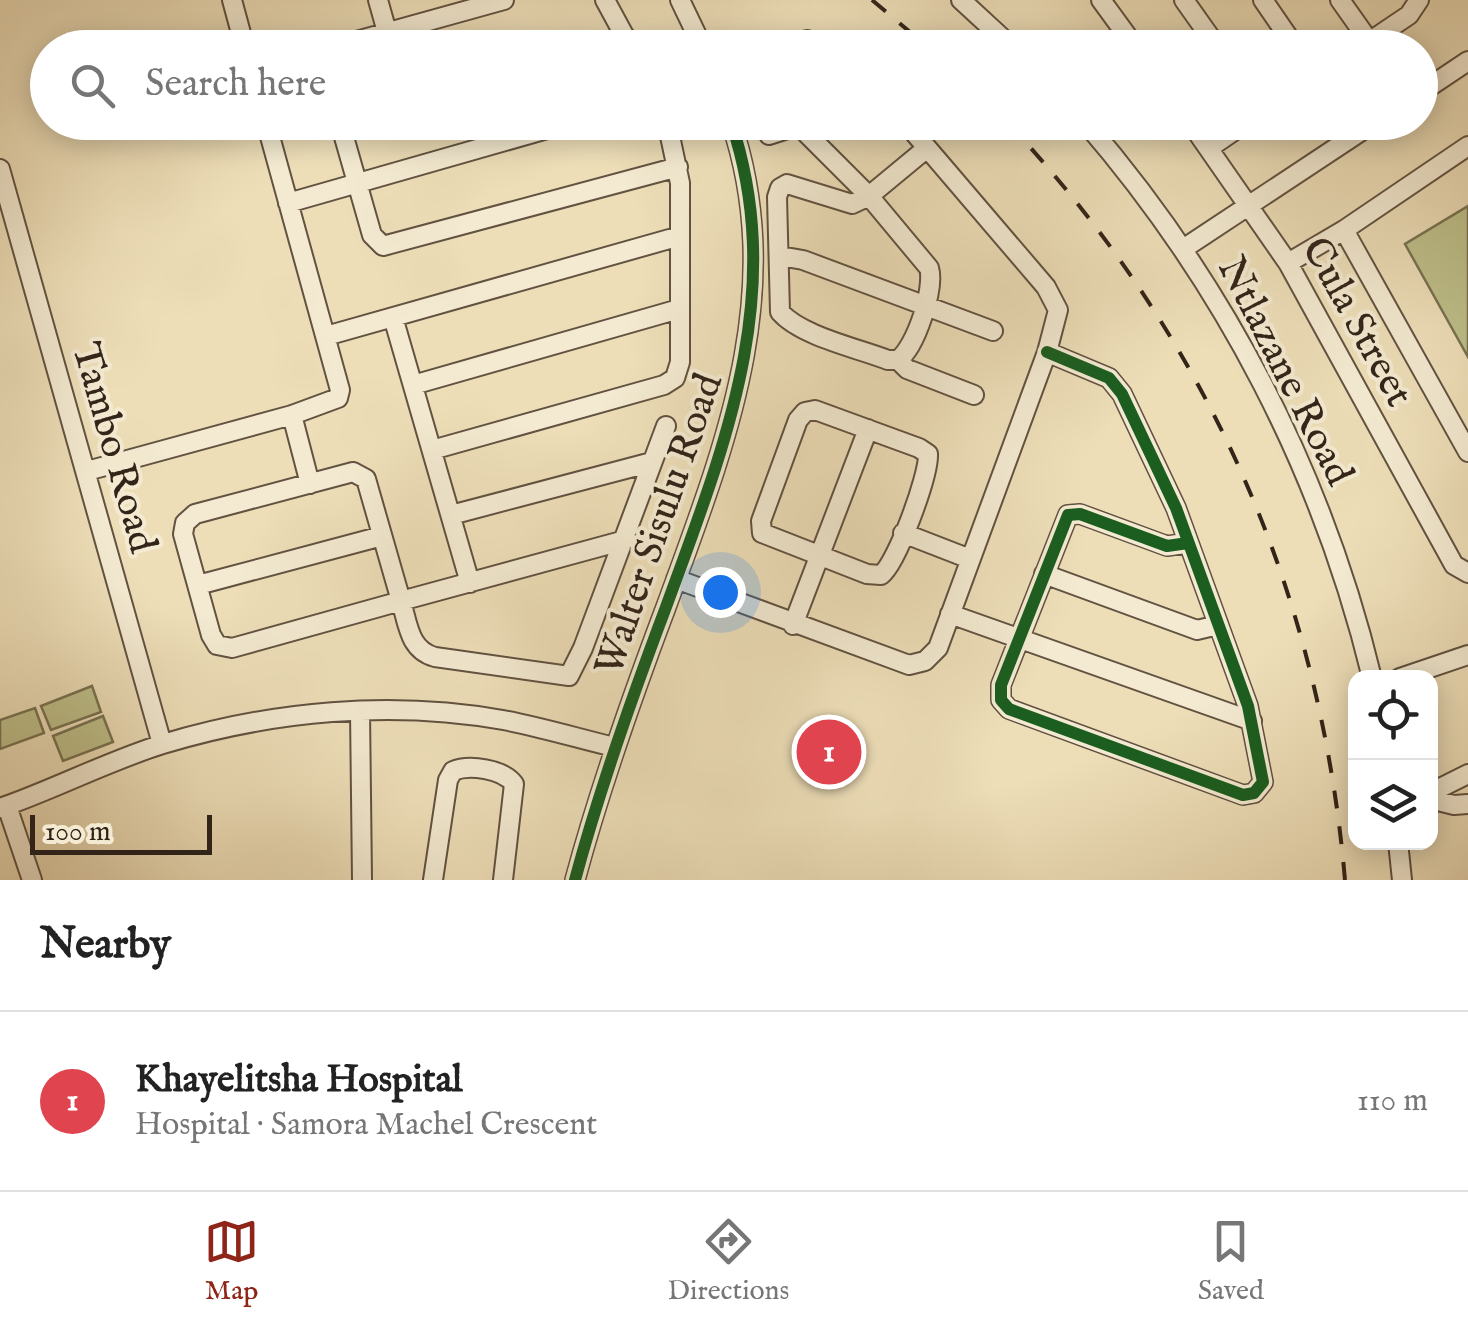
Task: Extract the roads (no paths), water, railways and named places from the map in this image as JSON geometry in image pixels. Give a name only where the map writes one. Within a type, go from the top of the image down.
[{"type":"street","points":[[232,0],[240,30]]},
{"type":"street","points":[[378,0],[386,30]]},
{"type":"street","points":[[392,30],[452,7],[504,0]]},
{"type":"street","points":[[605,0],[621,30]]},
{"type":"street","points":[[680,0],[694,30]]},
{"type":"street","points":[[961,0],[994,30]]},
{"type":"street","points":[[1102,0],[1123,30]]},
{"type":"street","points":[[1184,0],[1205,30]]},
{"type":"street","points":[[1262,0],[1283,30]]},
{"type":"street","points":[[1340,0],[1356,30]]},
{"type":"street","points":[[1386,30],[1409,15],[1419,0]]},
{"type":"street","points":[[1438,83],[1467,66]]},
{"type":"street","points":[[86,472],[292,416],[338,398],[340,390],[326,336],[271,140]]},
{"type":"street","points":[[345,140],[372,234],[379,244],[388,246],[678,167]]},
{"type":"street","points":[[288,203],[508,140]]},
{"type":"street","points":[[432,450],[673,380],[680,362],[680,236],[678,167],[671,140]]},
{"type":"street","name":"Walter Sisulu Road","points":[[575,880],[614,746],[732,417],[748,350],[754,245],[736,140]]},
{"type":"street","points":[[813,140],[869,196],[929,268],[932,280],[910,348],[898,360],[888,360],[788,321],[780,312],[778,197],[780,188],[787,184],[852,204],[869,196],[927,148]]},
{"type":"street","points":[[676,580],[892,660],[918,664],[938,648],[1056,326],[1056,302],[920,140]]},
{"type":"street","name":"Ntlazane Road","points":[[1100,140],[1184,249],[1253,363],[1292,442],[1334,544],[1370,670]]},
{"type":"street","name":"Cula Street","points":[[1202,140],[1288,262],[1454,564],[1468,573]]},
{"type":"street","points":[[1208,148],[1220,140]]},
{"type":"street","points":[[1184,249],[1348,140]]},
{"type":"street","points":[[1288,262],[1344,230],[1468,146]]},
{"type":"street","name":"Tambo Road","points":[[0,169],[162,744]]},
{"type":"street","points":[[1344,230],[1468,452]]},
{"type":"street","points":[[326,336],[680,236]]},
{"type":"street","points":[[780,256],[804,260],[993,331]]},
{"type":"street","points":[[412,385],[679,309]]},
{"type":"street","points":[[393,317],[470,583]]},
{"type":"street","points":[[1047,352],[1116,384],[1158,468],[1188,543],[1252,721],[1263,782],[1257,791],[1243,795],[1009,708],[1000,693],[1062,524],[1072,513],[1166,546],[1188,543]]},
{"type":"street","points":[[898,360],[907,370],[974,396]]},
{"type":"street","points":[[815,410],[868,429],[919,448],[929,458],[888,569],[881,575],[866,574],[762,533],[760,528],[804,412],[815,410]]},
{"type":"street","points":[[292,416],[310,484]]},
{"type":"street","points":[[625,540],[470,583],[401,601],[226,648],[217,645],[212,635],[183,534],[194,514],[352,472],[361,474],[366,479],[382,536],[401,601],[413,641],[421,652],[568,676],[576,667],[625,540],[666,426]]},
{"type":"street","points":[[794,625],[868,429]]},
{"type":"street","points":[[450,516],[652,462]]},
{"type":"street","points":[[903,533],[970,558]]},
{"type":"street","points":[[198,585],[382,536]]},
{"type":"street","points":[[1044,574],[1198,630],[1218,625]]},
{"type":"street","points":[[950,614],[1252,721]]},
{"type":"street","points":[[1423,670],[1468,654]]},
{"type":"street","points":[[360,711],[362,880]]},
{"type":"street","points":[[32,880],[3,807],[162,744],[288,716],[360,711],[433,712],[501,720],[614,746]]},
{"type":"street","points":[[433,880],[448,780],[452,771],[462,768],[501,774],[514,784],[503,880]]},
{"type":"street","points":[[1438,791],[1468,774]]},
{"type":"street","points":[[1438,798],[1468,804]]},
{"type":"street","points":[[1399,850],[1402,880]]},
{"type":"railway","points":[[872,0],[908,30]]},
{"type":"railway","points":[[1023,140],[1078,204],[1140,290],[1195,379],[1241,472],[1280,569],[1310,669],[1331,773],[1345,880]]},
{"type":"place","name":"Khayelitsha Hospital","points":[[829,752]]}]
